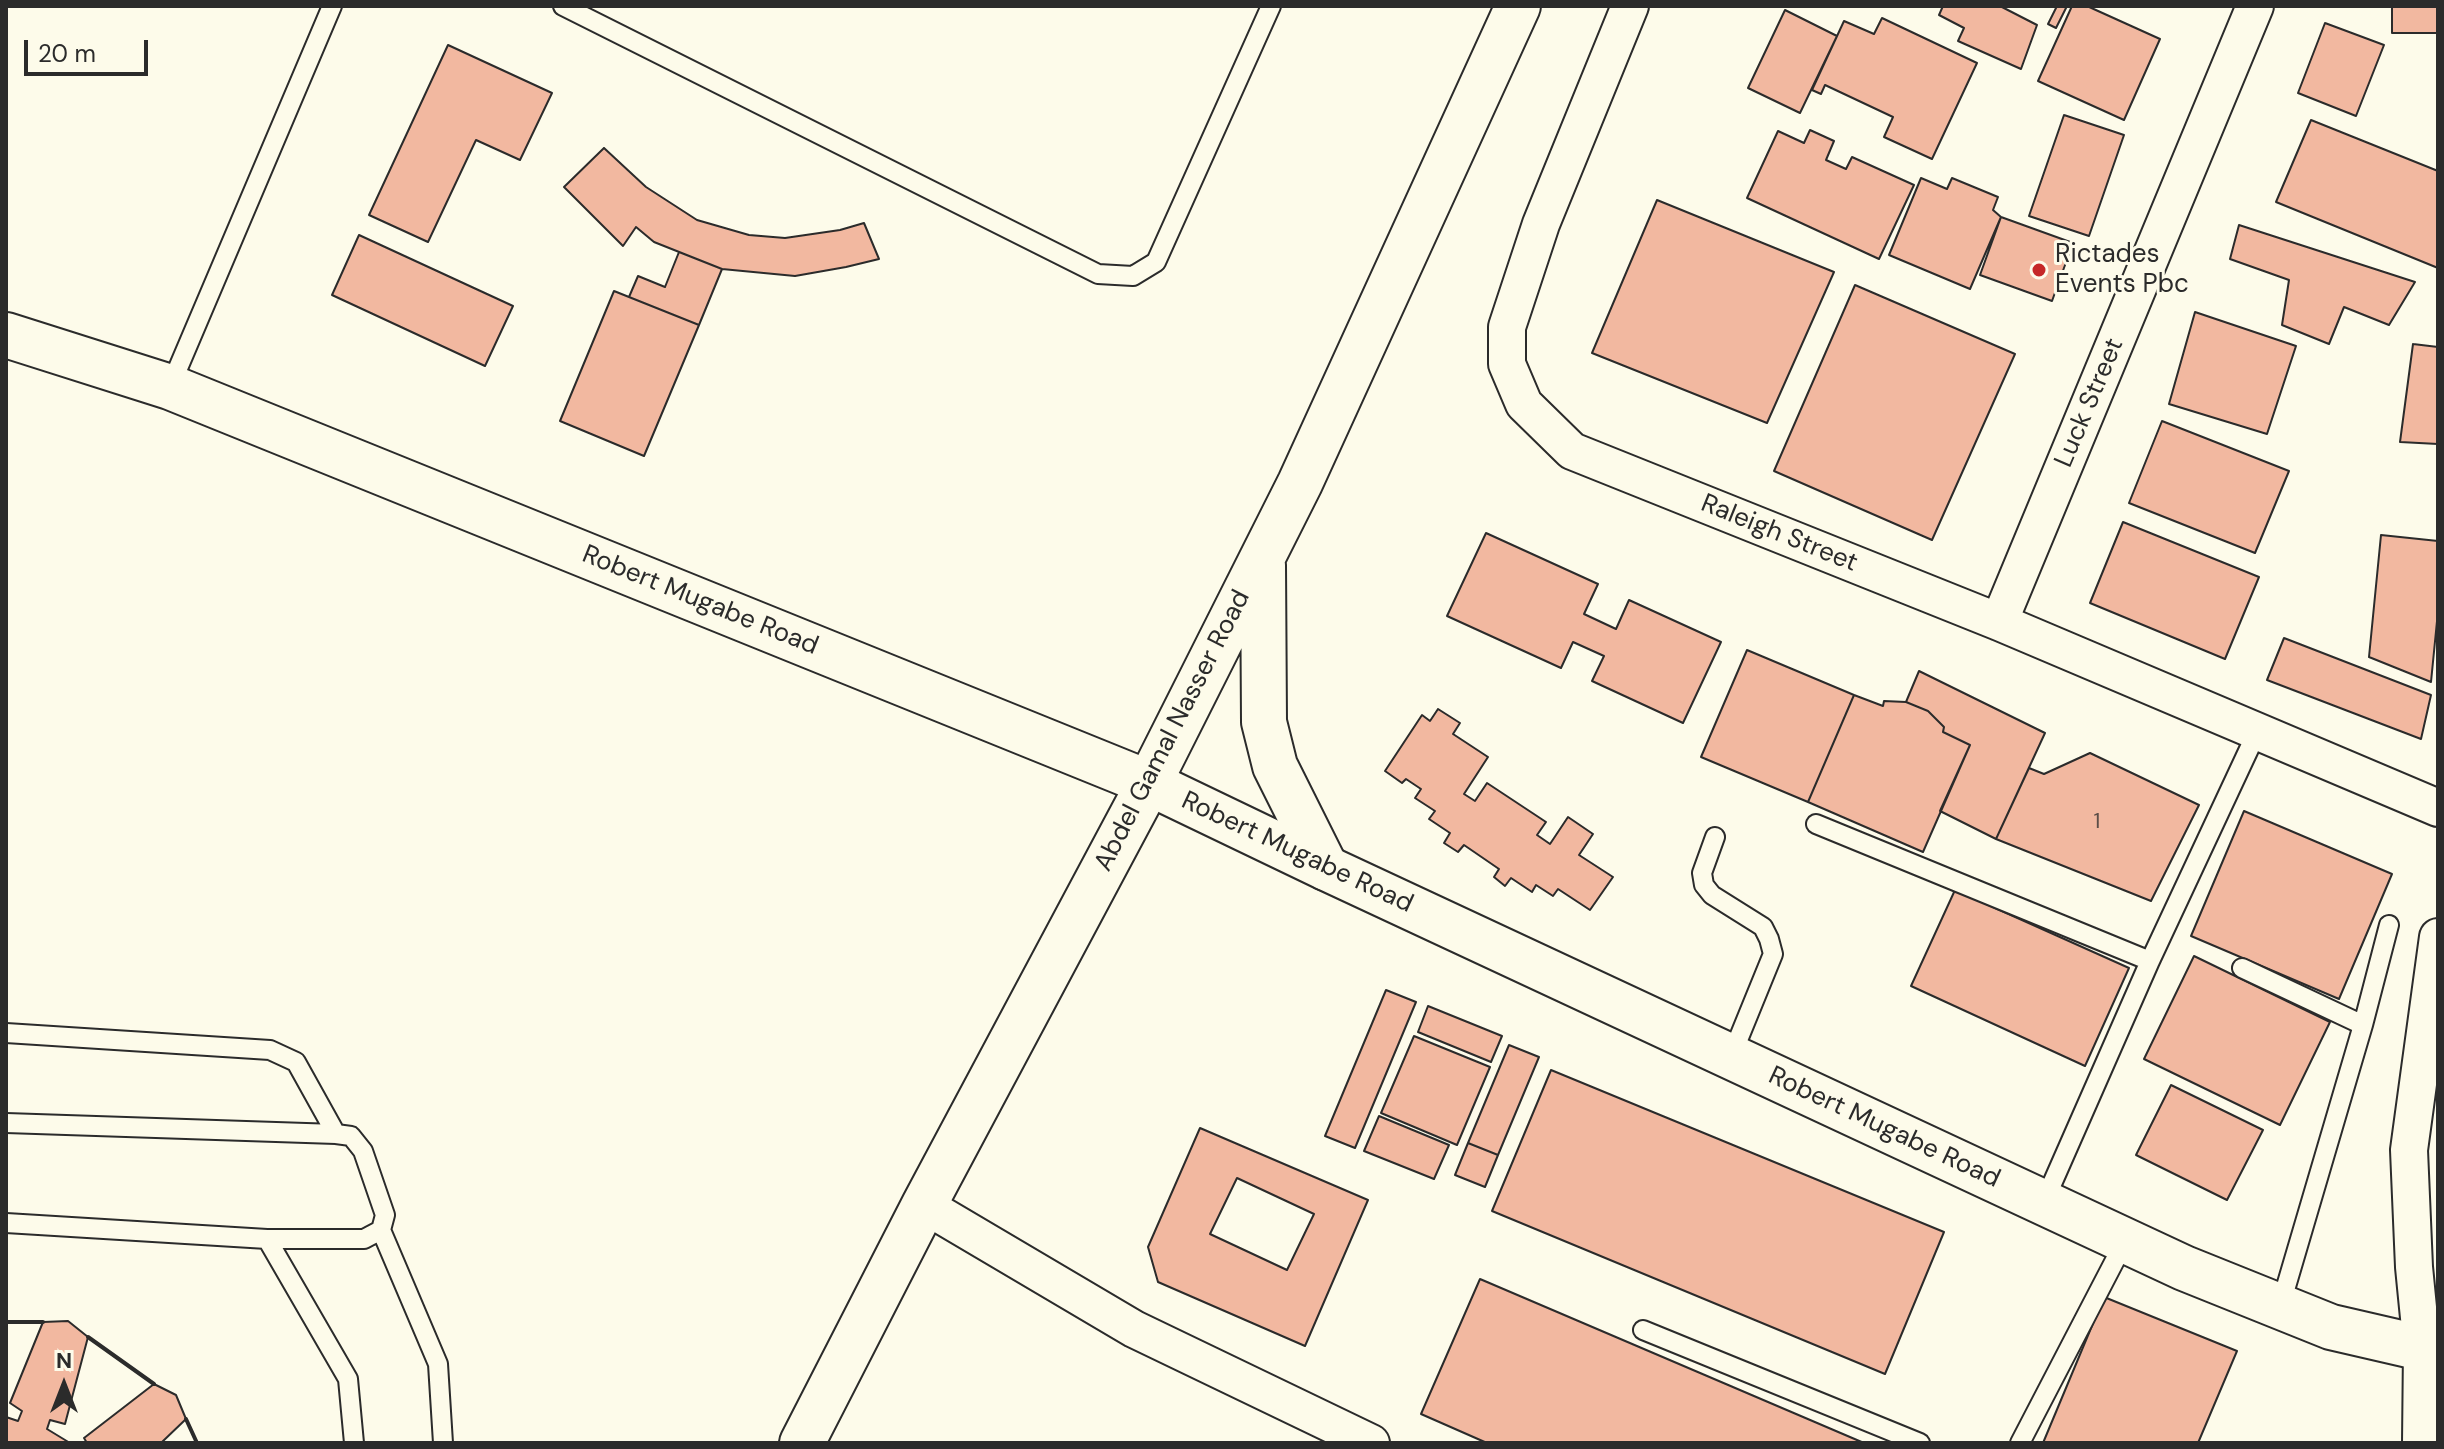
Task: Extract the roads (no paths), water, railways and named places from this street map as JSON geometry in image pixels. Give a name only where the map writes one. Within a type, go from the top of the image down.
[{"type":"main road","name":"Abdel Gamal Nasser Road","points":[[802,1443],[924,1205],[1149,783],[1300,483],[1518,6]]},
{"type":"main road","name":"Robert Mugabe Road","points":[[6,335],[170,387],[1149,783],[2184,1268],[2331,1327],[2430,1347]]},
{"type":"main road","points":[[1263,555],[1264,722],[1275,766],[1326,868]]},
{"type":"street","name":"Raleigh Street","points":[[1630,6],[1541,224],[1507,327],[1507,364],[1524,404],[1572,451],[1999,622],[2438,808]]},
{"type":"street","name":"Luck Street","points":[[1999,622],[2255,6]]},
{"type":"street","points":[[2421,1443],[2430,1347],[2414,1267],[2409,1150],[2438,937]]},
{"type":"street","points":[[924,1205],[1134,1329],[1371,1443]]},
{"type":"lane","points":[[170,387],[332,6]]},
{"type":"lane","points":[[563,6],[1098,274],[1133,276],[1156,262],[1271,6]]},
{"type":"lane","points":[[2044,1202],[2150,961],[2257,732]]},
{"type":"lane","points":[[1816,824],[2150,961]]},
{"type":"lane","points":[[1715,837],[1702,873],[1704,885],[1712,895],[1763,927],[1773,954],[1731,1057]]},
{"type":"lane","points":[[2280,1307],[2363,1025],[2389,925]]},
{"type":"lane","points":[[2242,968],[2363,1025]]},
{"type":"lane","points":[[6,1033],[270,1050],[296,1062],[336,1134]]},
{"type":"lane","points":[[6,1123],[351,1136],[363,1151],[385,1215],[381,1230],[438,1364],[443,1443]]},
{"type":"lane","points":[[6,1223],[267,1239],[364,1239],[381,1230]]},
{"type":"lane","points":[[267,1239],[348,1379],[354,1443]]},
{"type":"lane","points":[[2020,1443],[2125,1241]]},
{"type":"lane","points":[[1643,1330],[1920,1443]]},
{"type":"place","name":"Rictades Events Pbc","points":[[2039,270]]}]
